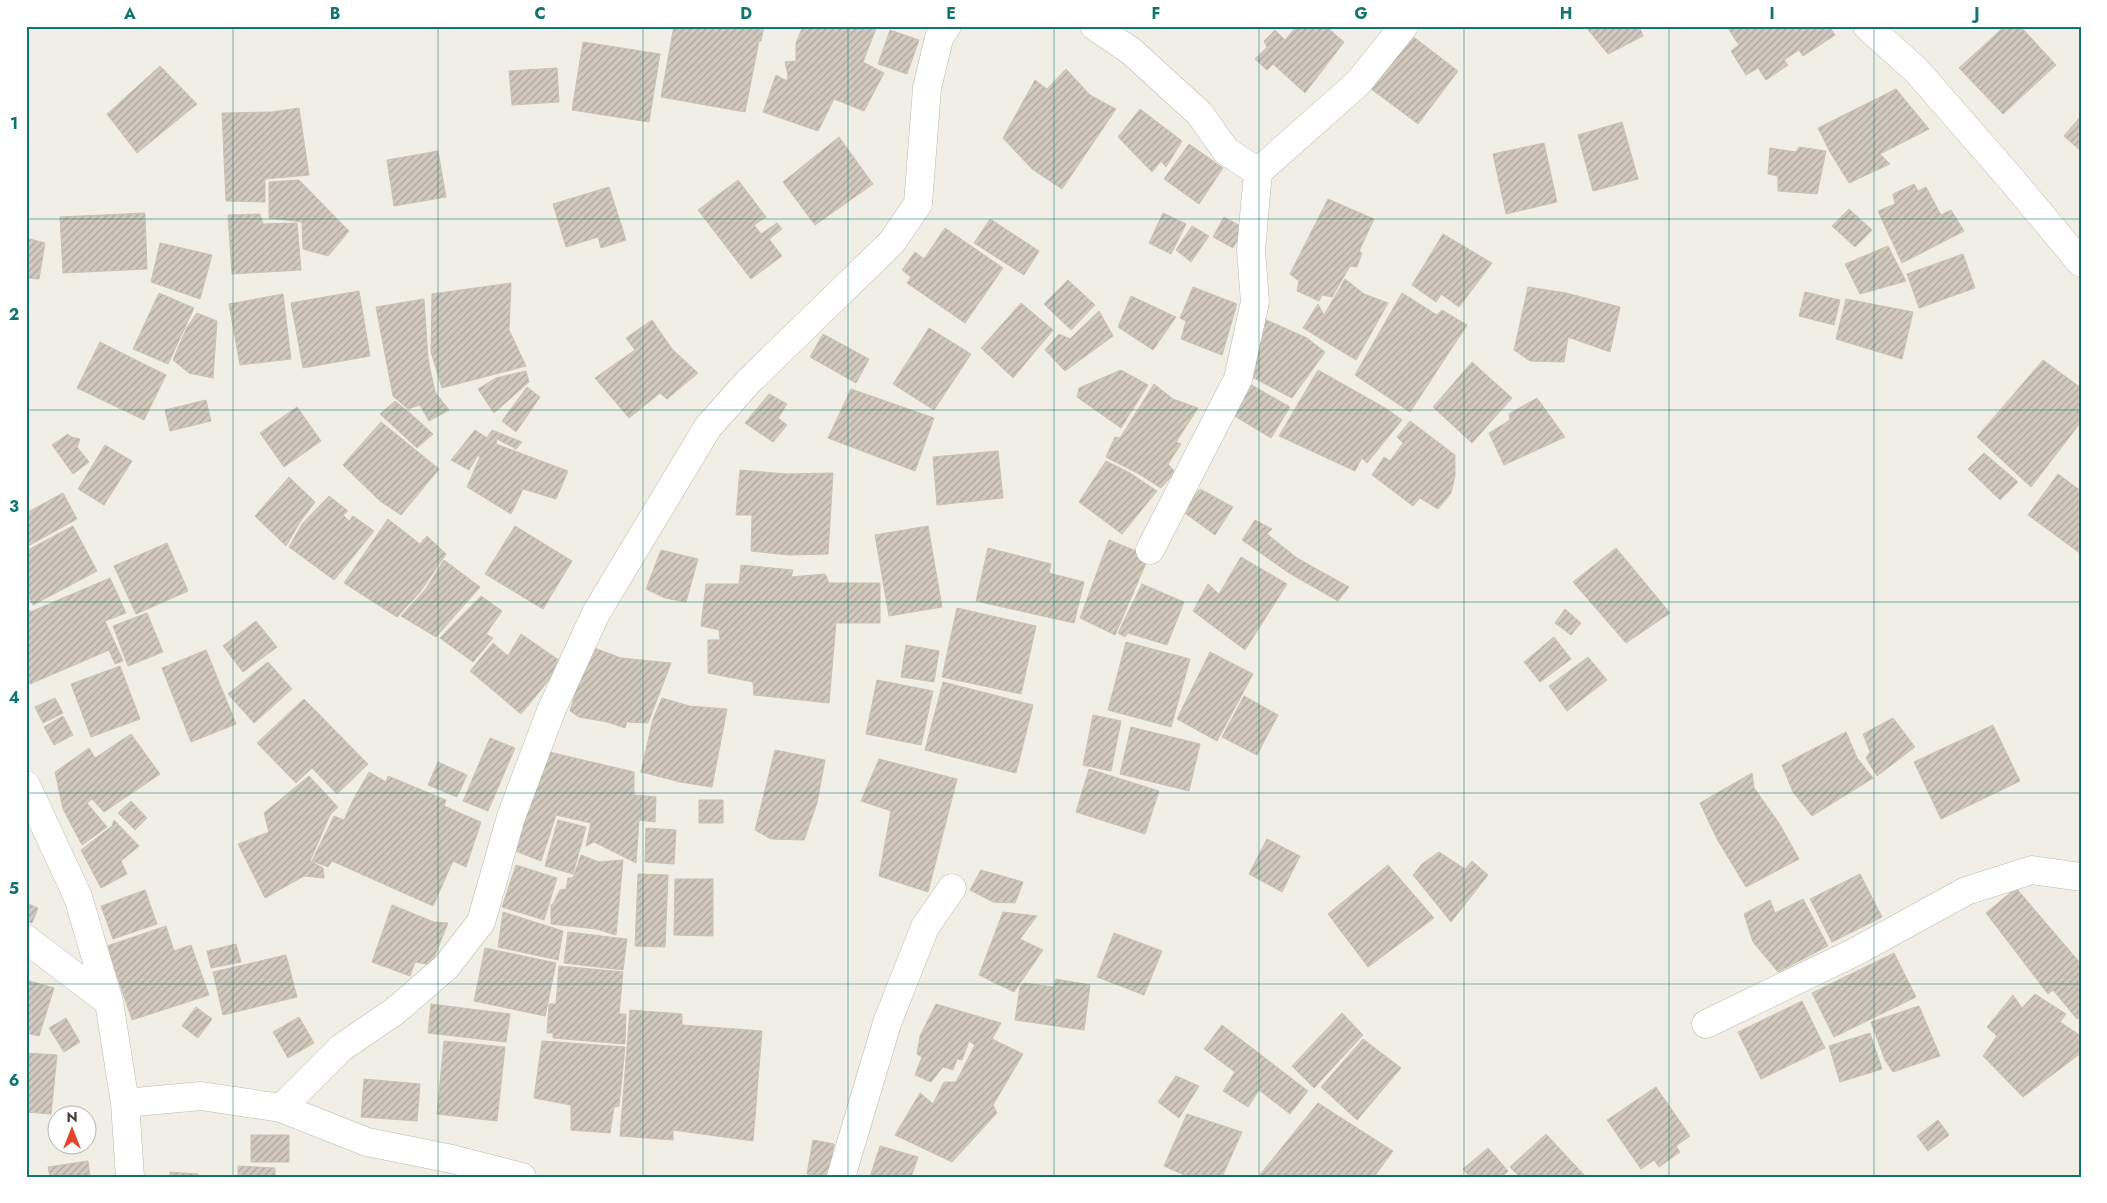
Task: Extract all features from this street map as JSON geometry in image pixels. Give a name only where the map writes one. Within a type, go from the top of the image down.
[{"type":"street","points":[[281,1108],[340,1048],[395,1011],[446,967],[481,922],[511,817],[551,711],[596,613],[708,427],[748,382],[892,242],[918,204],[927,88],[939,38],[947,26]]},
{"type":"street","points":[[1094,26],[1131,51],[1200,114],[1226,151],[1258,172]]},
{"type":"street","points":[[1150,550],[1238,379],[1255,302],[1251,250],[1258,172],[1358,83],[1404,26]]},
{"type":"street","points":[[1867,26],[1917,72],[2011,179],[2081,263]]},
{"type":"street","points":[[26,785],[78,897],[109,1002],[125,1103],[130,1177]]},
{"type":"street","points":[[1706,1024],[1855,952],[1966,891],[2032,870],[2081,877]]},
{"type":"street","points":[[842,1177],[862,1101],[887,1022],[925,927],[952,888]]},
{"type":"street","points":[[26,939],[109,1002]]},
{"type":"street","points":[[125,1103],[201,1096],[281,1108],[367,1142],[452,1159],[522,1177]]},
{"type":"building","points":[[674,26],[764,26],[761,41],[759,41],[745,112],[661,97]]},
{"type":"building","points":[[803,26],[877,26],[863,62],[884,73],[864,111],[834,99],[818,131],[763,112],[776,75],[787,81],[788,75],[785,62],[796,61],[796,43]]},
{"type":"building","points":[[1297,26],[1333,26],[1330,30],[1344,42],[1305,93],[1273,64],[1267,70],[1255,59],[1267,47],[1264,41],[1275,30],[1285,40]]},
{"type":"building","points":[[1585,26],[1639,26],[1643,36],[1608,54]]},
{"type":"building","points":[[1829,26],[1835,35],[1803,56],[1799,50],[1784,60],[1788,65],[1766,80],[1758,68],[1746,75],[1731,51],[1739,45],[1727,27]]},
{"type":"building","points":[[2005,26],[2020,26],[2056,65],[2003,114],[1959,68]]},
{"type":"building","points":[[890,30],[919,40],[907,74],[878,64]]},
{"type":"building","points":[[1411,35],[1458,71],[1418,124],[1370,88]]},
{"type":"building","points":[[583,42],[660,54],[649,122],[572,110]]},
{"type":"building","points":[[160,66],[197,104],[137,153],[107,114]]},
{"type":"building","points":[[557,68],[559,102],[512,105],[509,71]]},
{"type":"building","points":[[1066,69],[1090,95],[1116,109],[1062,189],[1032,169],[1003,138],[1035,80],[1047,89]]},
{"type":"building","points":[[1896,89],[1929,129],[1880,154],[1890,164],[1849,183],[1818,128]]},
{"type":"building","points":[[299,108],[309,175],[265,179],[265,202],[226,201],[222,113],[272,112]]},
{"type":"building","points":[[1140,109],[1182,141],[1166,167],[1161,161],[1152,172],[1118,137]]},
{"type":"building","points":[[2081,116],[2081,151],[2064,136]]},
{"type":"building","points":[[1622,122],[1638,179],[1593,191],[1578,135]]},
{"type":"building","points":[[839,137],[873,184],[815,225],[783,182]]},
{"type":"building","points":[[1544,143],[1557,202],[1506,214],[1493,154]]},
{"type":"building","points":[[1189,144],[1223,168],[1199,204],[1164,179]]},
{"type":"building","points":[[1799,147],[1826,151],[1817,194],[1778,191],[1778,176],[1768,174],[1770,148],[1796,152]]},
{"type":"building","points":[[438,151],[446,197],[394,206],[387,160]]},
{"type":"building","points":[[299,180],[349,231],[328,256],[303,249],[302,222],[269,218],[269,182]]},
{"type":"building","points":[[738,180],[766,217],[754,225],[761,234],[777,223],[782,229],[769,239],[782,256],[751,279],[698,210]]},
{"type":"building","points":[[1914,184],[1918,191],[1926,187],[1941,215],[1951,210],[1964,231],[1902,263],[1878,211],[1895,204],[1893,194]]},
{"type":"building","points":[[609,187],[626,240],[601,248],[598,237],[566,247],[553,204]]},
{"type":"building","points":[[1328,199],[1374,219],[1359,251],[1362,253],[1357,267],[1350,266],[1332,297],[1322,295],[1319,301],[1297,291],[1299,281],[1290,274]]},
{"type":"building","points":[[1849,209],[1872,230],[1855,247],[1832,226]]},
{"type":"building","points":[[145,213],[147,269],[63,273],[60,217]]},
{"type":"building","points":[[1163,213],[1186,224],[1171,254],[1149,243]]},
{"type":"building","points":[[260,214],[263,224],[297,223],[301,270],[232,274],[228,215]]},
{"type":"building","points":[[1224,217],[1244,228],[1233,248],[1213,237]]},
{"type":"building","points":[[990,219],[1039,251],[1024,275],[974,243]]},
{"type":"building","points":[[1192,226],[1209,236],[1191,262],[1176,250]]},
{"type":"building","points":[[945,228],[1003,268],[965,323],[907,283],[911,277],[902,270],[915,252],[924,259]]},
{"type":"building","points":[[1443,234],[1492,263],[1459,307],[1441,294],[1436,302],[1412,285]]},
{"type":"building","points":[[26,238],[45,243],[39,279],[26,278]]},
{"type":"building","points":[[160,243],[212,255],[200,299],[151,282]]},
{"type":"building","points":[[1888,246],[1906,281],[1860,294],[1845,264]]},
{"type":"building","points":[[1963,254],[1975,288],[1919,308],[1907,274]]},
{"type":"building","points":[[1345,279],[1364,294],[1388,303],[1356,360],[1303,328],[1318,304],[1324,315]]},
{"type":"building","points":[[1068,280],[1095,305],[1071,330],[1044,304]]},
{"type":"building","points":[[511,283],[509,330],[526,366],[442,388],[431,352],[432,294]]},
{"type":"building","points":[[1193,287],[1237,304],[1222,355],[1181,339],[1186,321],[1180,318]]},
{"type":"building","points":[[1528,287],[1566,293],[1620,307],[1610,352],[1568,337],[1564,362],[1530,361],[1514,350]]},
{"type":"building","points":[[359,291],[370,356],[303,368],[291,303]]},
{"type":"building","points":[[1805,292],[1840,300],[1834,325],[1799,316]]},
{"type":"building","points":[[159,293],[194,308],[168,364],[133,349]]},
{"type":"building","points":[[1402,293],[1437,315],[1442,310],[1467,325],[1410,412],[1355,375]]},
{"type":"building","points":[[283,294],[291,359],[240,365],[229,304]]},
{"type":"building","points":[[1131,296],[1176,317],[1153,350],[1118,327]]},
{"type":"building","points":[[424,299],[428,359],[435,392],[449,410],[429,421],[420,405],[408,409],[393,396],[376,307]]},
{"type":"building","points":[[1846,299],[1913,312],[1902,359],[1836,339]]},
{"type":"building","points":[[1021,303],[1053,330],[1013,378],[981,348]]},
{"type":"building","points":[[1099,311],[1113,336],[1065,371],[1045,350],[1059,334],[1070,339]]},
{"type":"building","points":[[197,313],[217,321],[213,378],[189,373],[173,360],[187,327]]},
{"type":"building","points":[[1262,318],[1307,338],[1325,352],[1292,398],[1246,374]]},
{"type":"building","points":[[652,320],[672,349],[698,373],[667,399],[660,393],[629,418],[595,378],[635,350],[626,338]]},
{"type":"building","points":[[929,328],[971,354],[934,410],[893,384]]},
{"type":"building","points":[[823,334],[869,359],[856,383],[810,357]]},
{"type":"building","points":[[100,342],[166,375],[144,420],[77,388]]},
{"type":"building","points":[[2043,360],[2081,388],[2081,422],[2031,487],[1977,437]]},
{"type":"building","points":[[1472,362],[1512,398],[1472,443],[1433,407]]},
{"type":"building","points":[[1121,370],[1148,385],[1121,428],[1077,397],[1079,388]]},
{"type":"building","points":[[1318,370],[1387,409],[1402,420],[1367,463],[1362,458],[1355,471],[1279,436]]},
{"type":"building","points":[[526,371],[529,382],[494,413],[478,389],[496,378]]},
{"type":"building","points":[[1243,380],[1290,407],[1271,438],[1228,412]]},
{"type":"building","points":[[1154,384],[1173,399],[1198,408],[1176,442],[1181,444],[1168,464],[1175,472],[1161,488],[1106,457],[1115,437],[1120,438]]},
{"type":"building","points":[[527,387],[540,397],[516,432],[502,421]]},
{"type":"building","points":[[851,389],[934,418],[915,471],[828,438]]},
{"type":"building","points":[[769,394],[787,404],[778,418],[787,425],[773,442],[745,423]]},
{"type":"building","points":[[1537,398],[1565,437],[1504,465],[1489,433],[1510,420],[1509,414]]},
{"type":"building","points":[[206,400],[211,421],[170,431],[165,410]]},
{"type":"building","points":[[395,401],[433,434],[417,448],[380,414]]},
{"type":"building","points":[[297,407],[321,441],[284,467],[260,433]]},
{"type":"building","points":[[1410,421],[1455,455],[1455,476],[1451,493],[1438,509],[1420,498],[1413,506],[1372,475],[1384,457],[1390,461],[1403,443],[1397,437]]},
{"type":"building","points":[[381,422],[439,469],[401,515],[380,501],[343,465]]},
{"type":"building","points":[[475,430],[487,438],[492,430],[522,442],[516,449],[497,439],[496,444],[568,471],[556,499],[523,489],[511,514],[467,487],[480,457],[478,455],[469,470],[451,460]]},
{"type":"building","points":[[68,434],[71,437],[80,439],[77,447],[89,462],[73,474],[52,445]]},
{"type":"building","points":[[105,445],[132,461],[104,505],[78,489]]},
{"type":"building","points":[[998,451],[1003,498],[937,505],[933,457]]},
{"type":"building","points":[[1984,453],[2018,482],[2000,500],[1968,469]]},
{"type":"building","points":[[1106,461],[1130,473],[1157,491],[1122,534],[1079,502]]},
{"type":"building","points":[[740,470],[786,474],[833,473],[828,554],[789,555],[751,551],[752,515],[736,515]]},
{"type":"building","points":[[2058,474],[2081,491],[2081,554],[2028,515]]},
{"type":"building","points":[[289,477],[315,502],[300,522],[286,546],[255,516]]},
{"type":"building","points":[[1200,489],[1233,507],[1215,535],[1182,511]]},
{"type":"building","points":[[63,493],[77,519],[26,547],[26,513]]},
{"type":"building","points":[[329,496],[348,511],[343,515],[349,521],[353,516],[374,531],[334,580],[289,547],[302,524]]},
{"type":"building","points":[[388,519],[420,544],[427,536],[446,554],[420,592],[397,617],[344,583]]},
{"type":"building","points":[[1255,520],[1272,529],[1267,534],[1297,558],[1349,587],[1338,601],[1289,573],[1242,540]]},
{"type":"building","points":[[73,526],[97,571],[33,605],[26,592],[26,551]]},
{"type":"building","points":[[515,526],[572,561],[543,609],[485,574]]},
{"type":"building","points":[[928,526],[942,607],[889,616],[875,535]]},
{"type":"building","points":[[1109,540],[1149,556],[1115,635],[1080,618]]},
{"type":"building","points":[[167,543],[188,591],[136,614],[114,566]]},
{"type":"building","points":[[988,548],[1051,564],[1049,573],[1084,582],[1074,623],[976,601]]},
{"type":"building","points":[[1616,548],[1670,613],[1626,643],[1573,582]]},
{"type":"building","points":[[661,550],[698,559],[686,602],[665,598],[646,589]]},
{"type":"building","points":[[1241,557],[1287,584],[1245,650],[1193,611],[1208,584],[1219,594]]},
{"type":"building","points":[[444,560],[480,587],[436,637],[401,616],[425,590]]},
{"type":"building","points":[[741,565],[793,570],[791,577],[825,574],[829,583],[880,583],[880,623],[836,623],[829,703],[754,695],[753,682],[708,673],[708,640],[720,640],[719,630],[701,626],[706,584],[739,584]]},
{"type":"building","points":[[110,578],[126,613],[105,621],[123,661],[115,664],[109,650],[30,684],[26,676],[26,604],[30,612]]},
{"type":"building","points":[[1142,584],[1184,602],[1167,645],[1128,633],[1125,637],[1118,633]]},
{"type":"building","points":[[481,596],[502,611],[486,634],[493,638],[473,662],[440,638]]},
{"type":"building","points":[[957,608],[1036,626],[1021,694],[942,677]]},
{"type":"building","points":[[1565,609],[1581,623],[1571,635],[1555,623]]},
{"type":"building","points":[[147,613],[163,652],[128,666],[113,626]]},
{"type":"building","points":[[256,621],[277,647],[243,672],[223,646]]},
{"type":"building","points":[[521,634],[563,663],[521,714],[470,671],[493,643],[508,656]]},
{"type":"building","points":[[1554,637],[1571,659],[1540,682],[1524,662]]},
{"type":"building","points":[[1126,642],[1190,659],[1171,727],[1108,710]]},
{"type":"building","points":[[906,645],[939,651],[934,682],[901,677]]},
{"type":"building","points":[[589,646],[621,658],[671,663],[648,723],[627,722],[625,728],[607,722],[579,717],[570,711]]},
{"type":"building","points":[[206,650],[236,724],[191,742],[162,668]]},
{"type":"building","points":[[1210,652],[1253,674],[1217,741],[1177,719]]},
{"type":"building","points":[[1588,657],[1607,680],[1567,711],[1549,686]]},
{"type":"building","points":[[268,662],[292,689],[254,723],[228,694]]},
{"type":"building","points":[[120,666],[140,719],[91,737],[71,684]]},
{"type":"building","points":[[877,680],[933,691],[921,745],[866,734]]},
{"type":"building","points":[[943,682],[1033,705],[1016,773],[925,750]]},
{"type":"building","points":[[1244,696],[1278,715],[1257,755],[1222,737]]},
{"type":"building","points":[[55,698],[63,713],[43,723],[35,707]]},
{"type":"building","points":[[662,698],[689,706],[727,709],[712,787],[680,782],[641,772],[653,719]]},
{"type":"building","points":[[304,699],[368,764],[337,794],[312,768],[296,783],[257,743]]},
{"type":"building","points":[[1093,715],[1121,721],[1111,771],[1083,765]]},
{"type":"building","points":[[63,716],[73,735],[54,745],[44,727]]},
{"type":"building","points":[[1893,718],[1915,747],[1877,776],[1866,758],[1870,752],[1863,734]]},
{"type":"building","points":[[1993,725],[2020,781],[1941,819],[1914,762]]},
{"type":"building","points":[[1131,727],[1200,744],[1189,791],[1120,774]]},
{"type":"building","points":[[1846,732],[1857,758],[1873,778],[1812,816],[1793,792],[1782,765]]},
{"type":"building","points":[[131,734],[160,774],[104,812],[92,799],[87,803],[107,827],[82,845],[63,809],[55,772],[89,748],[95,758]]},
{"type":"building","points":[[490,738],[515,748],[488,811],[463,801]]},
{"type":"building","points":[[775,750],[825,760],[817,803],[804,840],[771,839],[755,830]]},
{"type":"building","points":[[545,751],[634,772],[634,795],[656,797],[655,822],[639,820],[636,863],[594,842],[586,846],[591,823],[556,815],[541,861],[513,850]]},
{"type":"building","points":[[879,759],[957,779],[928,892],[879,876],[891,811],[861,801]]},
{"type":"building","points":[[438,762],[467,775],[457,797],[428,785]]},
{"type":"building","points":[[1089,769],[1159,791],[1145,834],[1076,812]]},
{"type":"building","points":[[369,772],[386,782],[388,776],[446,800],[444,806],[481,822],[466,867],[453,861],[433,906],[332,861],[328,867],[312,861],[334,816],[344,820]]},
{"type":"building","points":[[1752,773],[1754,788],[1779,823],[1799,859],[1746,887],[1717,839],[1700,803]]},
{"type":"building","points":[[309,776],[338,807],[330,815],[310,861],[323,868],[324,878],[304,876],[265,898],[238,844],[269,832],[264,813]]},
{"type":"building","points":[[699,800],[723,800],[723,823],[699,823]]},
{"type":"building","points":[[131,801],[147,818],[135,830],[118,813]]},
{"type":"building","points":[[114,820],[139,846],[121,861],[127,874],[101,888],[81,850],[112,826]]},
{"type":"building","points":[[558,820],[586,827],[573,874],[545,866]]},
{"type":"building","points":[[646,828],[676,830],[674,864],[645,862]]},
{"type":"building","points":[[1267,839],[1300,856],[1282,892],[1249,874]]},
{"type":"building","points":[[1439,852],[1465,869],[1472,861],[1488,875],[1451,922],[1413,875],[1422,864]]},
{"type":"building","points":[[581,855],[599,862],[623,860],[616,935],[596,929],[551,924],[551,905],[560,890],[566,889],[568,878],[573,878]]},
{"type":"building","points":[[516,865],[557,878],[544,920],[502,907]]},
{"type":"building","points":[[1388,865],[1434,918],[1368,967],[1328,914]]},
{"type":"building","points":[[981,870],[1023,882],[1015,903],[993,902],[970,890]]},
{"type":"building","points":[[638,874],[668,875],[665,947],[635,946]]},
{"type":"building","points":[[1860,874],[1882,917],[1832,942],[1810,899]]},
{"type":"building","points":[[675,879],[713,879],[713,936],[674,935]]},
{"type":"building","points":[[2016,888],[2081,964],[2081,1016],[2077,1019],[2053,990],[2048,994],[1986,913]]},
{"type":"building","points":[[145,890],[157,924],[113,939],[101,906]]},
{"type":"building","points":[[1803,899],[1828,946],[1778,972],[1753,942],[1744,914],[1770,900],[1775,913]]},
{"type":"building","points":[[26,903],[38,908],[32,923],[26,921]]},
{"type":"building","points":[[392,905],[434,922],[448,923],[431,965],[415,962],[410,976],[372,962]]},
{"type":"building","points":[[503,912],[563,931],[558,960],[498,947]]},
{"type":"building","points":[[1003,912],[1037,916],[1020,939],[1043,950],[1014,992],[979,975]]},
{"type":"building","points":[[166,926],[174,951],[191,945],[209,995],[132,1020],[107,946]]},
{"type":"building","points":[[568,932],[627,939],[623,970],[564,963]]},
{"type":"building","points":[[1114,933],[1162,951],[1144,995],[1097,977]]},
{"type":"building","points":[[236,944],[241,962],[211,968],[207,951]]},
{"type":"building","points":[[485,948],[556,963],[545,1016],[474,1001]]},
{"type":"building","points":[[1894,953],[1916,997],[1834,1037],[1812,993]]},
{"type":"building","points":[[286,955],[297,997],[223,1015],[213,972]]},
{"type":"building","points":[[559,966],[623,972],[619,1014],[626,1014],[625,1044],[553,1038],[553,1033],[547,1033],[549,1004],[556,1004]]},
{"type":"building","points":[[1056,979],[1090,985],[1084,1030],[1015,1020],[1020,987],[1024,983],[1054,987]]},
{"type":"building","points":[[26,980],[54,988],[39,1036],[26,1033]]},
{"type":"building","points":[[2035,994],[2066,1014],[2060,1022],[2081,1036],[2081,1053],[2023,1097],[1983,1056],[1997,1036],[1987,1027],[2013,995],[2022,1008]]},
{"type":"building","points":[[1802,1001],[1825,1048],[1761,1079],[1738,1032]]},
{"type":"building","points":[[431,1004],[510,1014],[506,1042],[428,1033]]},
{"type":"building","points":[[936,1004],[1001,1023],[992,1039],[1023,1054],[993,1105],[997,1113],[952,1162],[895,1135],[920,1093],[933,1104],[944,1082],[956,1082],[975,1045],[969,1041],[962,1060],[957,1059],[953,1070],[943,1067],[931,1082],[915,1075],[922,1057],[917,1054],[920,1036]]},
{"type":"building","points":[[1919,1006],[1940,1056],[1893,1072],[1885,1060],[1871,1022]]},
{"type":"building","points":[[196,1007],[212,1019],[198,1038],[182,1026]]},
{"type":"building","points":[[630,1010],[682,1014],[682,1025],[762,1031],[753,1141],[673,1130],[673,1140],[620,1136]]},
{"type":"building","points":[[1342,1013],[1363,1035],[1314,1088],[1292,1066]]},
{"type":"building","points":[[299,1017],[314,1043],[288,1058],[273,1032]]},
{"type":"building","points":[[66,1018],[80,1042],[64,1052],[49,1028]]},
{"type":"building","points":[[1222,1025],[1308,1091],[1290,1114],[1259,1090],[1248,1107],[1223,1091],[1235,1072],[1204,1049]]},
{"type":"building","points":[[1870,1033],[1882,1069],[1840,1082],[1829,1046]]},
{"type":"building","points":[[1363,1039],[1401,1068],[1357,1120],[1321,1087]]},
{"type":"building","points":[[444,1041],[505,1047],[497,1121],[437,1114]]},
{"type":"building","points":[[542,1041],[625,1047],[619,1106],[614,1107],[610,1133],[571,1130],[571,1105],[534,1098]]},
{"type":"building","points":[[26,1053],[57,1055],[52,1106],[48,1106],[48,1114],[26,1112]]},
{"type":"building","points":[[1176,1076],[1199,1086],[1179,1118],[1158,1102]]},
{"type":"building","points":[[364,1079],[420,1084],[417,1121],[361,1117]]},
{"type":"building","points":[[1656,1087],[1690,1136],[1676,1146],[1680,1152],[1659,1167],[1654,1160],[1641,1169],[1607,1120]]},
{"type":"building","points":[[1318,1103],[1393,1151],[1374,1177],[1258,1177]]},
{"type":"building","points":[[1187,1114],[1242,1132],[1222,1177],[1189,1177],[1164,1166]]},
{"type":"building","points":[[1938,1120],[1949,1135],[1928,1151],[1917,1136]]},
{"type":"building","points":[[1546,1134],[1586,1177],[1520,1177],[1510,1167]]},
{"type":"building","points":[[251,1135],[289,1135],[289,1162],[251,1162]]},
{"type":"building","points":[[813,1140],[834,1144],[829,1177],[807,1174]]},
{"type":"building","points":[[880,1146],[918,1157],[911,1177],[870,1177]]},
{"type":"building","points":[[1488,1148],[1508,1171],[1501,1177],[1470,1177],[1463,1169]]},
{"type":"building","points":[[88,1161],[90,1177],[50,1177],[48,1167]]},
{"type":"building","points":[[238,1166],[275,1168],[275,1177],[238,1177]]},
{"type":"building","points":[[170,1172],[198,1174],[198,1177],[170,1177]]}]
